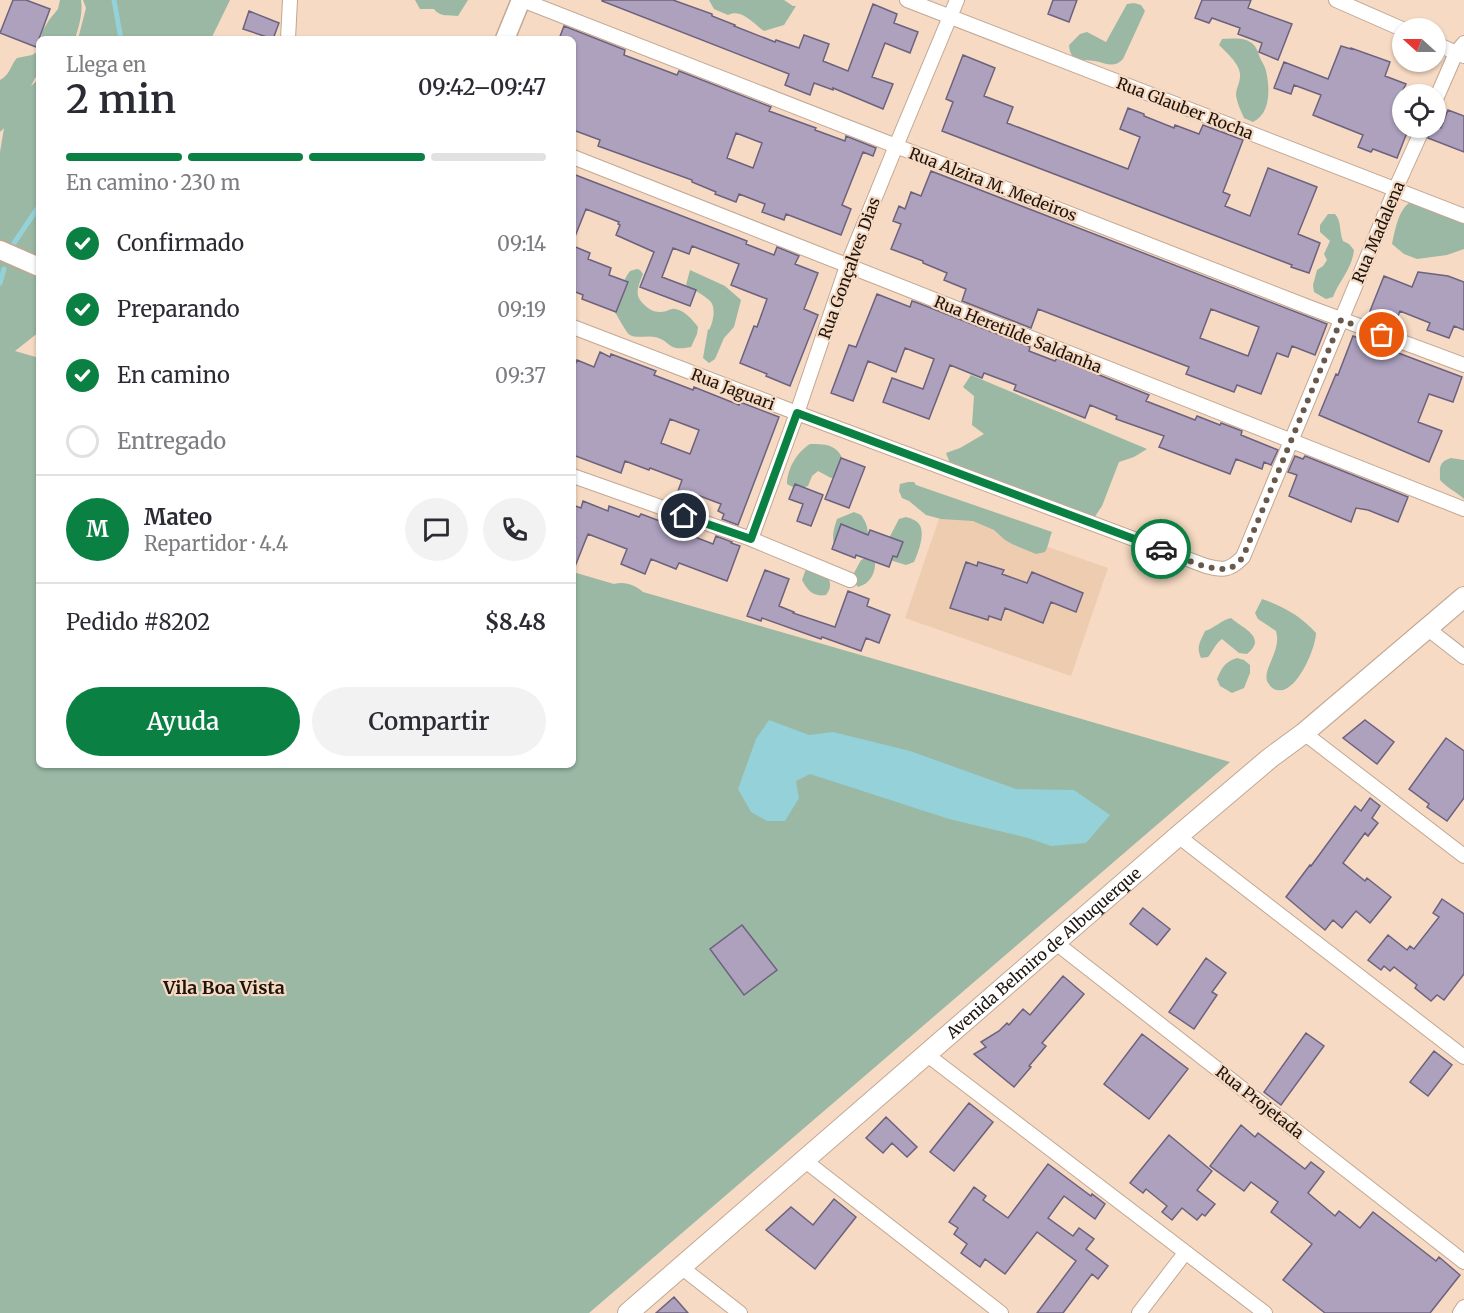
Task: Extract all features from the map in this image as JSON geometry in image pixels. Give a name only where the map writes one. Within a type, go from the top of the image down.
[{"type":"main road","name":"Avenida Belmiro de Albuquerque","points":[[628,1313],[1178,836],[1464,597]]},
{"type":"street","points":[[288,36],[290,0]]},
{"type":"street","points":[[506,36],[521,0]]},
{"type":"street","name":"Rua Alzira M. Medeiros","points":[[521,0],[1341,320],[1464,365]]},
{"type":"street","name":"Rua Glauber Rocha","points":[[907,0],[1464,216]]},
{"type":"street","name":"Rua Gonçalves Dias","points":[[751,539],[847,266],[957,0]]},
{"type":"street","points":[[1336,0],[1366,5],[1392,22]]},
{"type":"street","points":[[1444,84],[1461,51],[1446,47]]},
{"type":"street","name":"Rua Madalena","points":[[1233,567],[1243,557],[1418,138]]},
{"type":"street","name":"Rua Heretilde Saldanha","points":[[576,158],[1464,509]]},
{"type":"street","points":[[6,253],[36,266]]},
{"type":"street","name":"Rua Jaguari","points":[[576,328],[1206,566],[1219,569],[1233,567]]},
{"type":"street","points":[[576,477],[751,539],[850,580]]},
{"type":"street","points":[[1428,629],[1464,657]]},
{"type":"street","points":[[1304,733],[1464,856]]},
{"type":"street","points":[[1178,836],[1464,1057]]},
{"type":"street","name":"Rua Projetada","points":[[1056,943],[1464,1262]]},
{"type":"street","points":[[926,1054],[1265,1313]]},
{"type":"street","points":[[804,1160],[1001,1313]]},
{"type":"street","points":[[1139,1313],[1185,1253]]},
{"type":"street","points":[[681,1267],[740,1313]]},
{"type":"street","points":[[1460,1313],[1464,1307]]},
{"type":"shaded area","points":[[942,510],[1108,568],[1071,676],[905,618]]},
{"type":"green space","points":[[60,0],[81,0],[81,15],[76,36],[41,36],[49,20],[58,9]]},
{"type":"green space","points":[[83,0],[230,0],[212,36],[79,36],[86,8]]},
{"type":"green space","points":[[415,0],[468,0],[458,16],[441,14],[434,9],[420,9]]},
{"type":"green space","points":[[709,0],[784,0],[796,6],[784,25],[764,31],[738,13],[728,15],[714,9]]},
{"type":"green space","points":[[1127,4],[1141,5],[1145,11],[1123,59],[1116,64],[1109,65],[1078,59],[1072,55],[1069,45],[1080,34],[1087,32],[1106,42]]},
{"type":"green space","points":[[1222,39],[1240,39],[1252,43],[1265,67],[1268,100],[1263,113],[1253,122],[1244,118],[1239,107],[1236,95],[1240,72],[1233,59],[1219,45]]},
{"type":"green space","points":[[36,53],[36,77],[31,86],[36,82],[36,334],[15,351],[36,357],[36,768],[576,768],[576,573],[614,584],[630,584],[643,592],[1230,762],[589,1313],[0,1313],[0,152],[4,128],[0,132],[0,80],[8,73],[17,58]]},
{"type":"green space","points":[[1409,203],[1464,223],[1464,249],[1447,255],[1417,259],[1404,254],[1392,244],[1400,216]]},
{"type":"green space","points":[[1328,214],[1335,214],[1339,220],[1343,241],[1354,250],[1351,263],[1333,297],[1326,299],[1314,292],[1313,285],[1317,270],[1327,260],[1324,254],[1330,241],[1320,232],[1320,225]]},
{"type":"green space","points":[[637,269],[643,274],[638,296],[643,304],[656,312],[673,309],[682,311],[698,327],[691,347],[677,348],[660,339],[633,336],[626,331],[614,311],[624,280],[630,271]]},
{"type":"green space","points":[[690,270],[725,286],[741,300],[734,327],[724,338],[715,359],[709,363],[703,358],[708,329],[714,312],[709,300],[686,285]]},
{"type":"green space","points":[[971,375],[1147,449],[1119,462],[1102,506],[1094,518],[951,466],[946,453],[984,434],[972,425],[974,396],[963,387]]},
{"type":"green space","points":[[810,444],[832,447],[840,453],[845,465],[838,477],[831,478],[818,471],[812,476],[808,486],[793,487],[787,484],[791,467],[797,456]]},
{"type":"green space","points":[[1451,458],[1464,460],[1464,499],[1440,480],[1442,464]]},
{"type":"green space","points":[[914,482],[916,485],[1052,532],[1045,552],[1036,554],[1012,544],[994,530],[973,521],[941,519],[926,515],[902,498],[899,491],[900,484]]},
{"type":"green space","points":[[854,512],[861,515],[864,520],[868,536],[835,547],[833,536],[837,519]]},
{"type":"green space","points":[[906,517],[918,523],[922,532],[921,543],[914,562],[906,565],[893,561],[887,556],[887,542],[899,519]]},
{"type":"green space","points":[[868,557],[875,561],[873,574],[869,581],[858,587],[853,581],[854,573],[861,560]]},
{"type":"green space","points":[[807,566],[826,574],[830,584],[826,595],[814,594],[804,584],[802,580]]},
{"type":"green space","points":[[1262,599],[1291,612],[1316,633],[1313,649],[1304,669],[1298,678],[1284,690],[1274,689],[1267,681],[1266,676],[1275,652],[1277,638],[1276,631],[1258,619],[1255,613]]},
{"type":"green space","points":[[1231,618],[1251,633],[1255,643],[1253,648],[1247,654],[1239,653],[1222,639],[1208,657],[1201,658],[1200,641],[1205,631]]},
{"type":"green space","points":[[1237,658],[1250,665],[1250,673],[1244,688],[1232,693],[1220,686],[1217,679],[1224,666]]},
{"type":"water","points":[[769,720],[809,735],[833,732],[910,751],[1016,789],[1074,790],[1110,815],[1086,843],[1051,846],[1028,838],[949,819],[810,774],[796,781],[799,798],[785,821],[767,821],[751,812],[738,789],[756,739]]},
{"type":"building","points":[[13,0],[26,0],[50,9],[40,36],[36,36],[36,47],[0,33]]},
{"type":"building","points":[[602,0],[673,0],[712,14],[734,26],[775,42],[776,40],[799,48],[804,35],[829,44],[823,61],[848,71],[873,4],[897,14],[894,23],[918,32],[910,53],[885,43],[872,77],[893,84],[883,109],[833,88],[833,90],[814,83],[810,95],[785,85],[789,74]]},
{"type":"building","points":[[1053,0],[1077,0],[1069,22],[1048,14]]},
{"type":"building","points":[[1202,0],[1251,0],[1248,8],[1292,24],[1278,60],[1259,52],[1262,43],[1238,34],[1240,28],[1212,18],[1209,23],[1195,18]]},
{"type":"building","points":[[249,11],[279,23],[274,36],[264,36],[243,29]]},
{"type":"building","points":[[564,26],[625,50],[624,55],[677,75],[679,71],[771,107],[769,111],[816,128],[815,130],[845,141],[846,136],[876,148],[873,156],[863,152],[842,205],[851,209],[841,235],[786,214],[784,220],[762,212],[765,204],[739,194],[736,202],[715,194],[716,192],[692,180],[598,146],[600,140],[576,131],[576,36],[560,36]],"holes":[[[736,133],[762,143],[753,168],[727,158]]]},
{"type":"building","points":[[1341,46],[1390,62],[1385,76],[1406,84],[1392,84],[1392,138],[1405,138],[1397,158],[1373,149],[1371,152],[1358,147],[1363,135],[1313,115],[1321,95],[1294,85],[1291,94],[1274,88],[1284,62],[1328,79]]},
{"type":"building","points":[[963,55],[995,68],[984,96],[1013,107],[1007,123],[1128,169],[1140,137],[1120,129],[1128,108],[1174,128],[1175,125],[1199,134],[1203,125],[1243,140],[1223,192],[1230,195],[1225,206],[1250,216],[1268,168],[1317,187],[1298,234],[1320,243],[1309,273],[942,131],[953,102],[946,99]]},
{"type":"building","points":[[1448,110],[1464,116],[1464,152],[1428,138],[1446,138]]},
{"type":"building","points":[[931,171],[1327,324],[1315,355],[1292,346],[1288,357],[1277,353],[1261,394],[1237,385],[1234,392],[1186,374],[1189,367],[1038,309],[1031,328],[962,301],[966,289],[944,280],[947,273],[891,249],[901,224],[893,221],[899,206],[905,209],[911,192],[921,196]],"holes":[[[1211,309],[1259,327],[1248,356],[1200,338]]]},
{"type":"building","points":[[576,175],[747,241],[746,244],[774,255],[777,247],[799,256],[795,264],[818,273],[804,309],[818,315],[790,386],[740,363],[767,299],[731,285],[739,264],[692,246],[689,254],[673,248],[662,277],[696,290],[690,306],[640,287],[654,252],[616,235],[619,222],[586,209],[576,234]]},
{"type":"building","points":[[576,247],[590,253],[588,259],[611,268],[609,275],[628,282],[616,312],[582,299],[583,295],[576,292]]},
{"type":"building","points":[[1418,272],[1448,276],[1464,282],[1464,330],[1454,326],[1449,338],[1427,330],[1430,323],[1400,311],[1396,321],[1370,311],[1384,276],[1412,287]]},
{"type":"building","points":[[877,294],[910,307],[912,301],[918,303],[1030,347],[1029,351],[1055,361],[1057,358],[1149,395],[1146,401],[1195,420],[1197,416],[1220,425],[1221,423],[1242,431],[1241,435],[1278,450],[1271,465],[1264,462],[1262,469],[1236,459],[1230,474],[1159,447],[1164,436],[1116,419],[1117,416],[1090,405],[1085,418],[1014,390],[1016,385],[984,373],[982,378],[950,365],[929,419],[883,402],[892,378],[923,389],[934,359],[905,348],[896,372],[868,361],[853,401],[831,393],[849,345],[856,347]]},
{"type":"building","points":[[1353,336],[1462,377],[1453,402],[1429,394],[1418,422],[1442,431],[1429,462],[1319,415]]},
{"type":"building","points":[[600,352],[610,357],[611,354],[656,371],[654,375],[693,390],[694,387],[739,405],[740,402],[779,417],[738,525],[722,519],[724,514],[718,511],[721,504],[692,493],[691,496],[678,491],[682,480],[625,461],[621,473],[576,456],[577,360],[594,367]],"holes":[[[670,419],[699,430],[690,454],[661,443]]]},
{"type":"building","points":[[1295,456],[1303,459],[1305,456],[1408,497],[1398,522],[1368,510],[1356,508],[1351,522],[1289,496],[1297,475],[1288,472]]},
{"type":"building","points":[[841,458],[865,467],[849,508],[825,499]]},
{"type":"building","points":[[795,484],[823,495],[811,526],[797,521],[803,504],[789,499]]},
{"type":"building","points":[[583,501],[608,511],[609,506],[639,517],[641,514],[713,544],[716,536],[740,546],[727,581],[679,563],[676,569],[651,559],[645,574],[621,564],[627,549],[588,534],[576,564],[576,506],[581,508]]},
{"type":"building","points":[[841,524],[868,535],[870,530],[903,542],[897,557],[893,556],[889,567],[832,549]]},
{"type":"building","points":[[966,562],[977,566],[978,562],[1004,570],[1002,574],[1027,583],[1032,572],[1083,593],[1076,612],[1051,602],[1043,623],[1005,608],[1001,620],[989,616],[988,620],[950,608]]},
{"type":"building","points":[[765,570],[789,579],[779,606],[835,627],[848,591],[869,599],[867,606],[890,615],[879,643],[866,638],[861,651],[762,618],[761,621],[747,616]]},
{"type":"building","points":[[1365,720],[1394,742],[1377,764],[1343,738]]},
{"type":"building","points":[[1446,738],[1464,751],[1464,798],[1447,821],[1427,807],[1429,804],[1409,789]]},
{"type":"building","points":[[1370,798],[1380,806],[1372,818],[1378,823],[1368,836],[1365,833],[1343,863],[1365,881],[1367,878],[1391,897],[1370,923],[1356,911],[1342,928],[1333,920],[1325,930],[1286,897],[1355,806],[1361,811]]},
{"type":"building","points":[[1442,899],[1464,914],[1464,974],[1444,1000],[1437,995],[1431,1001],[1415,988],[1417,985],[1394,967],[1390,971],[1384,966],[1381,970],[1368,960],[1388,935],[1407,950],[1410,946],[1414,949],[1439,917],[1433,913]]},
{"type":"building","points":[[1143,908],[1170,929],[1157,945],[1130,924]]},
{"type":"building","points":[[742,925],[777,970],[744,995],[710,949]]},
{"type":"building","points":[[1206,958],[1226,973],[1212,992],[1217,995],[1194,1029],[1169,1012]]},
{"type":"building","points":[[1063,976],[1084,994],[1042,1043],[1046,1046],[1014,1087],[974,1054],[986,1047],[981,1042],[1007,1023],[1009,1025],[1023,1009],[1030,1015]]},
{"type":"building","points":[[1306,1033],[1324,1046],[1281,1105],[1264,1092]]},
{"type":"building","points":[[1142,1034],[1188,1069],[1149,1119],[1104,1084]]},
{"type":"building","points":[[1434,1051],[1452,1065],[1428,1096],[1410,1082]]},
{"type":"building","points":[[969,1103],[993,1122],[954,1171],[930,1152]]},
{"type":"building","points":[[886,1117],[917,1147],[907,1157],[892,1143],[883,1153],[866,1138]]},
{"type":"building","points":[[1241,1125],[1255,1137],[1258,1133],[1305,1169],[1311,1162],[1324,1172],[1308,1193],[1335,1216],[1339,1211],[1360,1228],[1373,1212],[1436,1261],[1439,1257],[1460,1275],[1430,1313],[1325,1313],[1283,1280],[1312,1244],[1271,1212],[1278,1202],[1251,1182],[1244,1191],[1210,1166]]},
{"type":"building","points":[[1169,1135],[1212,1171],[1197,1190],[1215,1204],[1205,1216],[1202,1214],[1197,1220],[1182,1208],[1172,1220],[1162,1212],[1167,1206],[1146,1189],[1143,1193],[1130,1183]]},
{"type":"building","points":[[1048,1164],[1105,1204],[1095,1219],[1064,1196],[1048,1218],[1073,1236],[1079,1228],[1094,1239],[1086,1249],[1108,1266],[1098,1279],[1092,1274],[1063,1313],[1037,1313],[1076,1261],[1037,1232],[1005,1274],[985,1259],[980,1267],[961,1253],[967,1244],[954,1234],[958,1228],[949,1222],[974,1187],[986,1196],[983,1200],[1008,1218]]},
{"type":"building","points":[[834,1199],[856,1217],[815,1269],[766,1230],[791,1207],[813,1225]]},
{"type":"building","points":[[674,1297],[688,1313],[656,1313]]},
{"type":"waterway","points":[[114,0],[120,36]]},
{"type":"waterway","points":[[14,243],[36,210]]},
{"type":"waterway","points":[[0,283],[4,269]]},
{"type":"way so far","points":[[1161,549],[1219,569],[1235,566],[1243,557],[1341,320],[1382,335]]},
{"type":"district","name":"Vila Boa Vista","points":[[224,988]]},
{"type":"route","points":[[684,516],[751,539],[797,413],[1161,549]]}]
